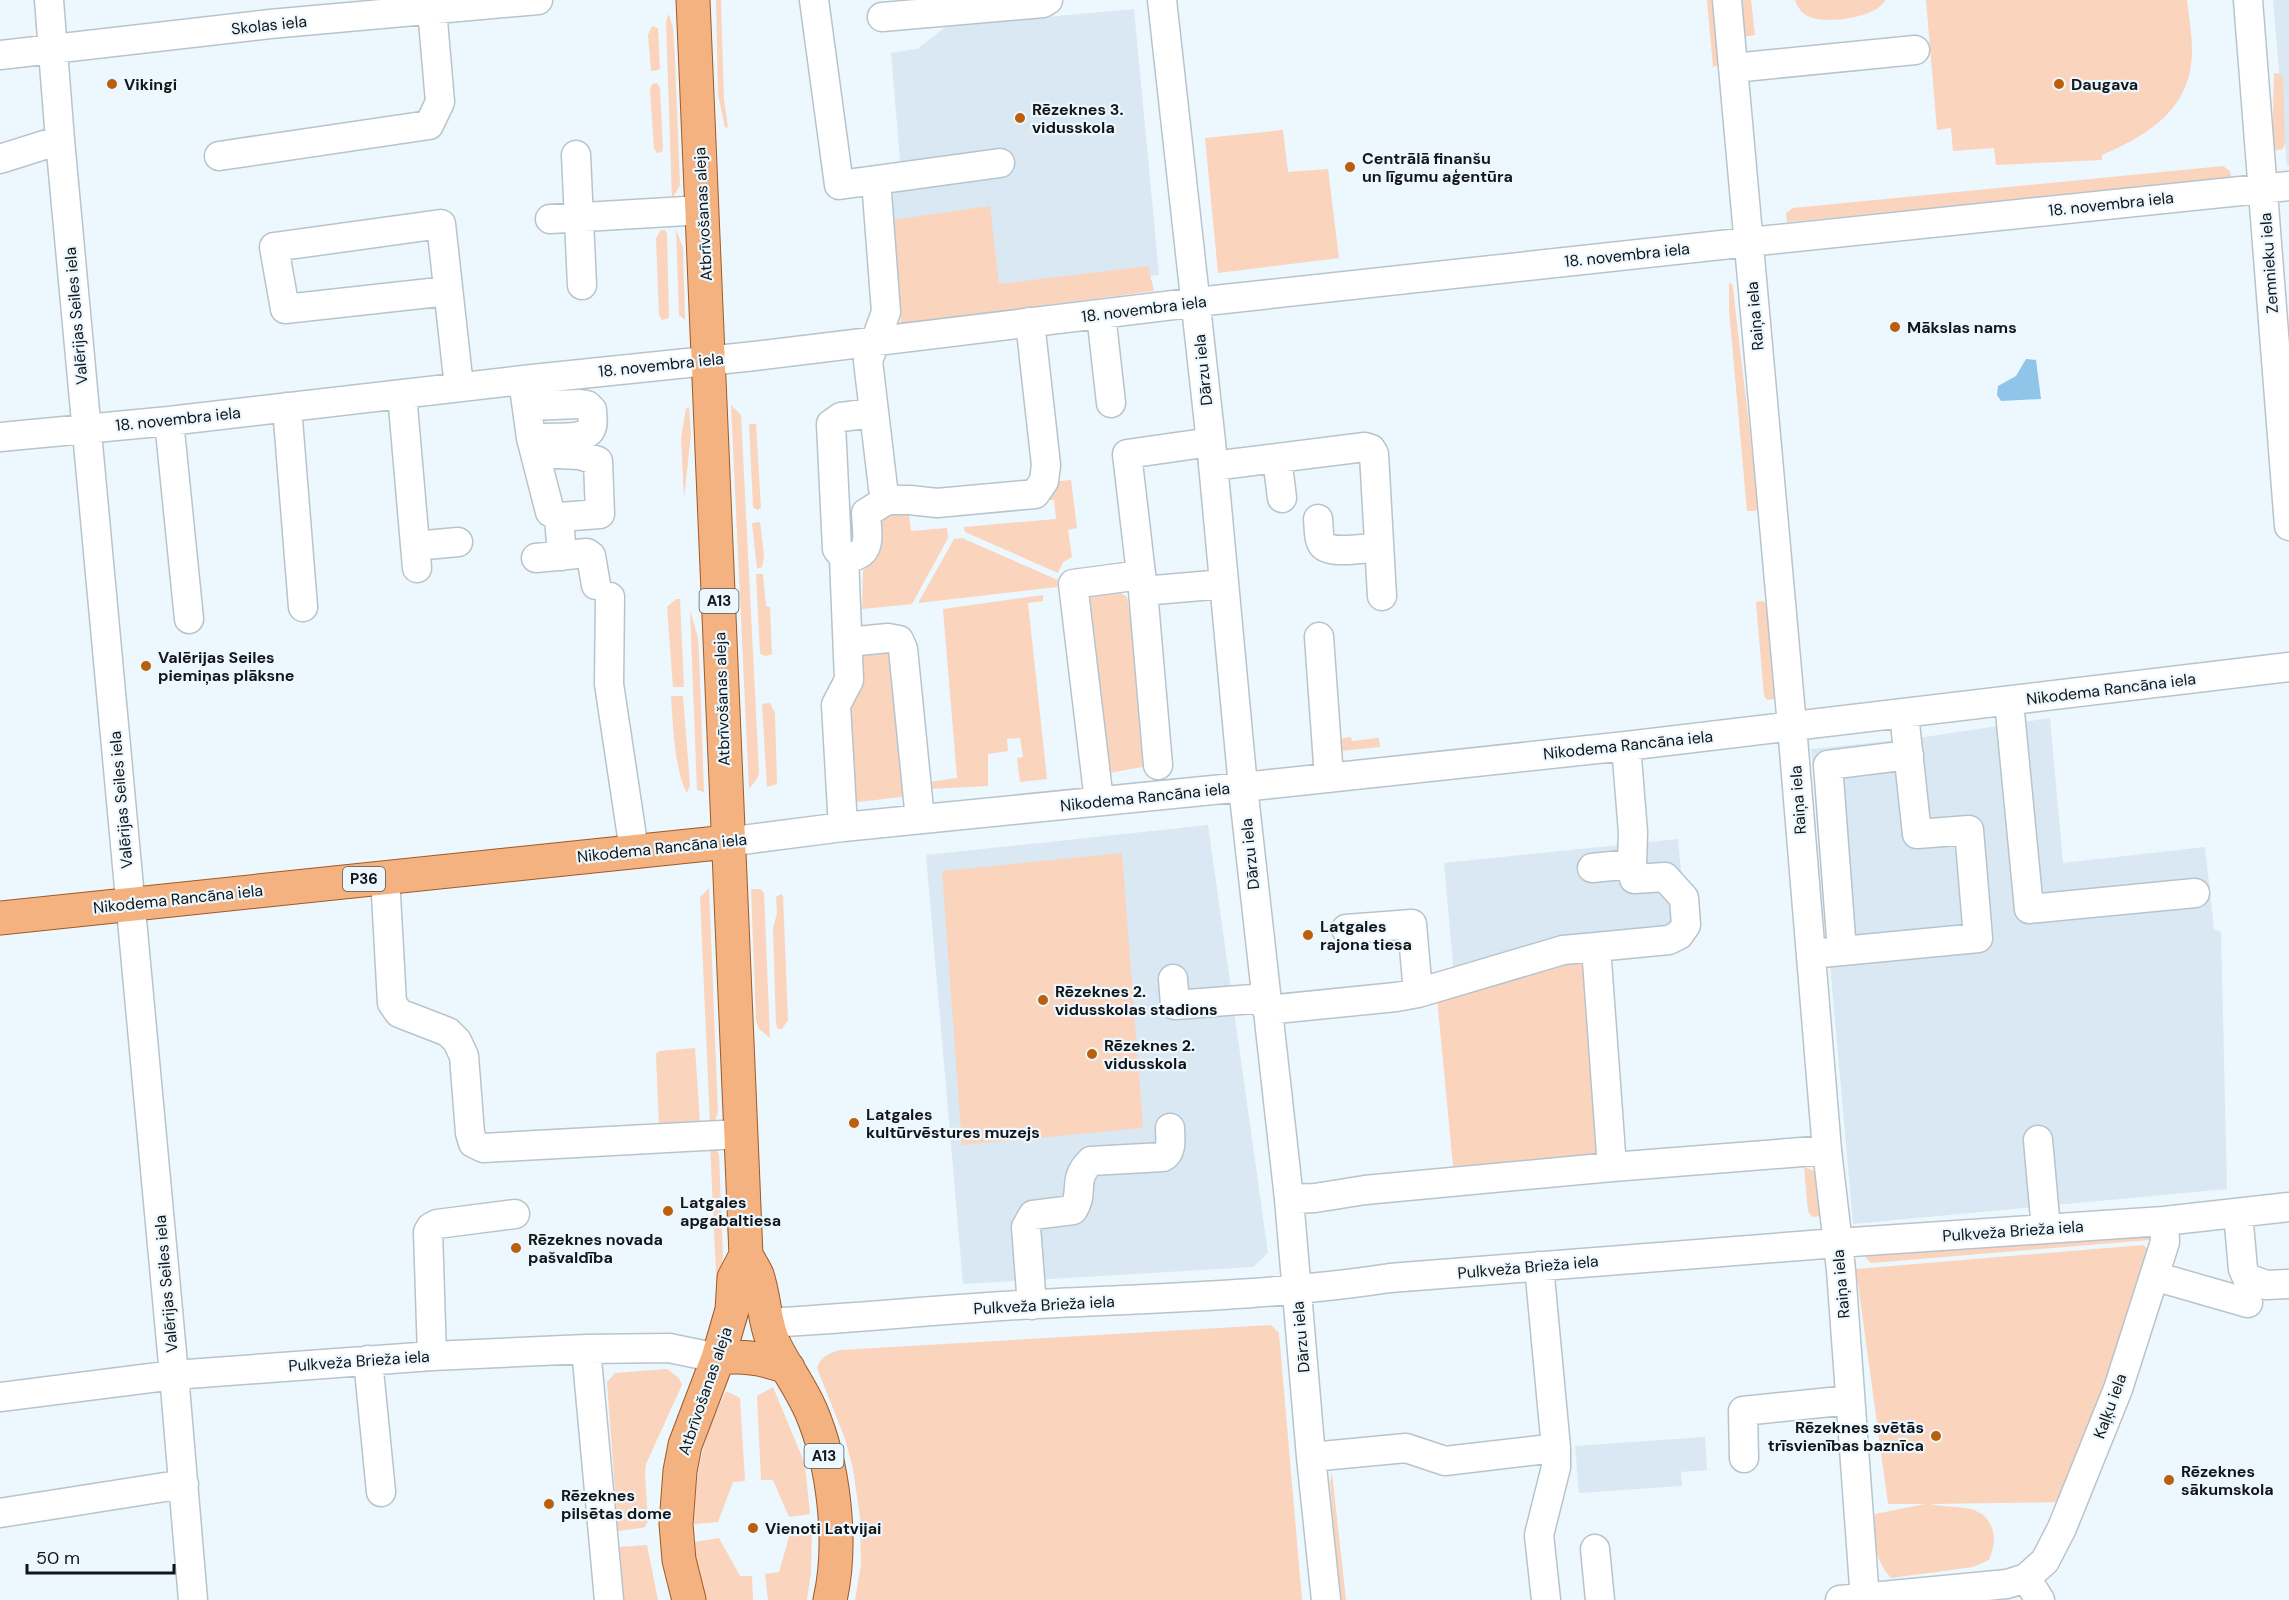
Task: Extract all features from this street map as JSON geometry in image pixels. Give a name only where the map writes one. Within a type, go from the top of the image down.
[{"type":"main road","name":"Atbrīvošanas aleja","points":[[693,0],[746,1255],[756,1275],[775,1346],[811,1411],[822,1446],[835,1503],[837,1527],[834,1581],[830,1600]]},
{"type":"main road","name":"Nikodema Rancāna iela","points":[[0,918],[727,842]]},
{"type":"main road","name":"Atbrīvošanas aleja","points":[[689,1600],[679,1560],[676,1524],[677,1493],[685,1445],[718,1358],[732,1310],[734,1278],[746,1255]]},
{"type":"main road","points":[[718,1358],[749,1356],[788,1368]]},
{"type":"street","name":"Valērijas Seiles iela","points":[[49,0],[193,1600]]},
{"type":"street","name":"Skolas iela","points":[[0,55],[53,50],[269,12],[432,9],[538,0]]},
{"type":"street","points":[[814,0],[839,185],[1000,163]]},
{"type":"street","points":[[882,17],[1044,3],[1048,0]]},
{"type":"street","name":"Dārzu iela","points":[[1162,0],[1212,454],[1243,787],[1289,1199],[1326,1600]]},
{"type":"street","name":"Raiņa iela","points":[[1727,0],[1850,1400],[1856,1599]]},
{"type":"street","name":"Zemnieku iela","points":[[2248,0],[2276,188],[2289,526]]},
{"type":"street","points":[[219,156],[429,125],[440,102],[432,9]]},
{"type":"street","points":[[1733,68],[1915,50]]},
{"type":"street","points":[[0,159],[60,140]]},
{"type":"street","points":[[576,155],[582,285]]},
{"type":"street","points":[[876,180],[886,312],[868,361],[883,488],[887,500]]},
{"type":"street","name":"18. novembra iela","points":[[0,437],[459,387],[526,393],[709,360],[1195,302],[2276,188]]},
{"type":"street","points":[[550,219],[703,210]]},
{"type":"street","points":[[448,291],[285,309],[274,247],[441,224],[459,387]]},
{"type":"street","points":[[1101,314],[1111,403]]},
{"type":"street","points":[[844,558],[857,557],[864,551],[867,543],[866,513],[887,500],[937,502],[1035,494],[1044,481],[1046,465],[1030,322]]},
{"type":"street","points":[[533,446],[589,433],[592,427],[592,410],[587,405],[526,393],[533,446],[550,512],[559,517],[600,514],[598,461],[533,446]]},
{"type":"street","points":[[402,394],[416,557],[458,542]]},
{"type":"street","points":[[286,407],[303,607]]},
{"type":"street","points":[[843,827],[836,705],[849,680],[848,642],[844,558],[837,549],[831,424],[841,417],[873,412]]},
{"type":"street","points":[[169,420],[189,619]]},
{"type":"street","points":[[1158,765],[1142,583],[1127,454],[1212,454],[1277,458],[1371,448],[1374,454],[1382,596]]},
{"type":"street","points":[[1277,458],[1282,498]]},
{"type":"street","points":[[559,517],[549,557],[587,553],[591,556],[603,591],[609,684],[634,850]]},
{"type":"street","points":[[1318,519],[1321,543],[1326,549],[1379,547]]},
{"type":"street","points":[[1100,801],[1073,584],[1224,584]]},
{"type":"street","points":[[1318,637],[1329,778]]},
{"type":"street","points":[[848,642],[888,638],[899,640],[903,649],[920,819]]},
{"type":"street","name":"Nikodema Rancāna iela","points":[[727,842],[843,827],[1329,778],[1392,760],[1626,746],[2289,667]]},
{"type":"street","points":[[2009,702],[2029,909],[2194,893]]},
{"type":"street","points":[[1811,954],[1978,938],[1969,830],[1917,834],[1904,714]]},
{"type":"street","points":[[1173,979],[1175,1005],[1267,1004],[1396,997],[1418,993],[1563,950],[1670,940],[1679,935],[1686,925],[1684,898],[1665,877],[1634,879],[1632,864],[1634,832],[1626,746]]},
{"type":"street","points":[[1842,951],[1828,765],[1908,755]]},
{"type":"street","points":[[1592,868],[1632,864]]},
{"type":"street","points":[[385,877],[392,1003],[399,1012],[448,1032],[457,1041],[464,1056],[470,1133],[473,1143],[483,1148],[740,1134]]},
{"type":"street","points":[[1346,929],[1412,924],[1418,993]]},
{"type":"street","points":[[1596,947],[1612,1167]]},
{"type":"street","points":[[1032,1305],[1026,1227],[1028,1221],[1033,1215],[1073,1210],[1078,1196],[1080,1173],[1091,1161],[1167,1155],[1170,1148],[1170,1128]]},
{"type":"street","points":[[2038,1140],[2046,1229]]},
{"type":"street","points":[[1289,1199],[1612,1167],[1827,1150]]},
{"type":"street","name":"Pulkveža Brieža iela","points":[[767,1323],[1297,1290],[1390,1278],[1837,1243],[2164,1221],[2289,1207]]},
{"type":"street","points":[[2238,1213],[2244,1273],[2247,1278],[2266,1285],[2287,1284]]},
{"type":"street","points":[[432,1356],[428,1232],[431,1227],[438,1224],[515,1214]]},
{"type":"street","name":"Kaļķu iela","points":[[2033,1589],[2062,1528],[2118,1389],[2165,1242],[2164,1221]]},
{"type":"street","points":[[1539,1266],[1556,1448],[1556,1467],[1539,1535],[1546,1600]]},
{"type":"street","points":[[2154,1276],[2248,1304]]},
{"type":"street","name":"Pulkveža Brieža iela","points":[[0,1397],[174,1375],[432,1356],[586,1349],[669,1348],[718,1358]]},
{"type":"street","points":[[586,1349],[609,1600]]},
{"type":"street","points":[[368,1360],[381,1492]]},
{"type":"street","points":[[1744,1458],[1743,1411],[1850,1400]]},
{"type":"street","points":[[1311,1457],[1406,1448],[1445,1461],[1556,1448]]},
{"type":"street","points":[[0,1513],[184,1484]]},
{"type":"street","points":[[1594,1549],[1600,1600]]},
{"type":"street","points":[[1856,1599],[1997,1586],[2033,1589]]},
{"type":"shaded area","points":[[716,0],[721,0],[724,100],[728,127],[725,128],[718,94]]},
{"type":"shaded area","points":[[1707,0],[1713,0],[1719,63],[1713,67]]},
{"type":"shaded area","points":[[1741,0],[1751,0],[1755,35],[1742,37]]},
{"type":"shaded area","points":[[1795,0],[1885,0],[1880,6],[1862,15],[1827,20],[1807,16],[1797,6]]},
{"type":"shaded area","name":"Daugava","points":[[1926,0],[2187,0],[2192,51],[2185,88],[2165,117],[2136,138],[2102,155],[2102,160],[1996,165],[1994,148],[1953,151],[1951,128],[1937,130]]},
{"type":"shaded area","points":[[2273,0],[2289,0],[2289,166],[2287,166]]},
{"type":"shaded area","name":"Rēzeknes 3. vidusskola","points":[[1134,9],[1159,275],[878,309],[870,187],[902,183],[891,53],[917,49],[947,26]]},
{"type":"shaded area","points":[[669,14],[673,28],[675,59],[680,185],[672,199],[666,21]]},
{"type":"shaded area","points":[[652,26],[658,28],[660,68],[651,71],[648,35]]},
{"type":"shaded area","points":[[2274,73],[2281,74],[2283,80],[2285,143],[2283,149],[2272,151]]},
{"type":"shaded area","points":[[657,83],[660,88],[663,148],[662,152],[657,153],[654,149],[650,90],[652,84]]},
{"type":"shaded area","points":[[1283,130],[1288,172],[1328,169],[1339,258],[1218,273],[1205,138]]},
{"type":"shaded area","points":[[2223,166],[2230,171],[2232,180],[1787,222],[1786,213],[1793,208]]},
{"type":"shaded area","points":[[990,206],[999,284],[1148,266],[1154,291],[901,324],[892,220]]},
{"type":"shaded area","points":[[676,229],[683,248],[685,320],[679,315]]},
{"type":"shaded area","points":[[661,230],[665,230],[667,234],[669,318],[662,320],[659,315],[656,238]]},
{"type":"shaded area","points":[[1729,283],[1733,288],[1752,453],[1758,508],[1755,511],[1747,511],[1729,310]]},
{"type":"shaded area","points":[[731,405],[741,415],[759,772],[749,789]]},
{"type":"shaded area","points":[[689,407],[691,434],[684,498],[681,438],[686,409]]},
{"type":"shaded area","points":[[749,424],[756,424],[761,508],[757,510],[753,507]]},
{"type":"shaded area","points":[[1071,480],[1077,528],[1068,530],[1072,557],[1063,562],[1058,573],[965,532],[964,527],[1056,519],[1054,500],[1044,500],[1050,482]]},
{"type":"shaded area","points":[[908,508],[911,531],[947,528],[948,538],[912,604],[862,609],[863,571],[878,557],[881,514]]},
{"type":"shaded area","points":[[760,522],[764,555],[762,567],[757,569],[752,523]]},
{"type":"shaded area","points":[[962,538],[1058,580],[1057,587],[918,603],[954,539]]},
{"type":"shaded area","points":[[756,574],[763,574],[766,606],[770,607],[772,654],[766,656],[760,654]]},
{"type":"shaded area","points":[[1108,585],[1127,597],[1153,765],[1109,773],[1087,590]]},
{"type":"shaded area","points":[[1043,595],[1043,601],[1028,603],[1047,779],[1020,782],[1017,758],[1023,757],[1020,738],[1007,739],[1008,751],[988,754],[988,786],[929,789],[929,782],[957,778],[943,609]]},
{"type":"shaded area","points":[[676,599],[680,599],[684,687],[673,687],[667,607]]},
{"type":"shaded area","points":[[1763,601],[1767,605],[1775,699],[1767,700],[1764,696],[1756,602]]},
{"type":"shaded area","points":[[690,610],[698,638],[704,792],[697,790]]},
{"type":"shaded area","points":[[888,638],[918,795],[841,804],[848,642]]},
{"type":"shaded area","points":[[671,696],[683,696],[690,785],[687,793],[679,772]]},
{"type":"shaded area","points":[[770,703],[775,713],[777,784],[767,787],[762,704]]},
{"type":"shaded area","points":[[2050,718],[2063,863],[2205,847],[2214,929],[2221,932],[2227,1189],[1853,1224],[1811,749],[1918,738]]},
{"type":"shaded area","points":[[1351,737],[1352,741],[1379,738],[1380,747],[1340,751],[1339,739]]},
{"type":"shaded area","name":"Rēzeknes 2. vidusskola","points":[[1208,825],[1268,1253],[1253,1267],[963,1284],[926,855]]},
{"type":"shaded area","points":[[1678,839],[1687,935],[1455,987],[1444,863]]},
{"type":"shaded area","name":"Rēzeknes 2. vidusskolas stadions","points":[[1122,853],[1143,1128],[962,1145],[942,871]]},
{"type":"shaded area","points":[[709,888],[718,1112],[715,1121],[710,1124],[700,897]]},
{"type":"shaded area","points":[[751,889],[760,889],[764,893],[770,1038],[759,1029],[756,1020]]},
{"type":"shaded area","points":[[781,894],[783,896],[788,1020],[782,1029],[778,1029],[773,929],[777,913],[776,897]]},
{"type":"shaded area","points":[[1574,957],[1588,968],[1611,1156],[1453,1166],[1437,998]]},
{"type":"shaded area","points":[[695,1048],[700,1122],[697,1126],[659,1125],[656,1054],[659,1051]]},
{"type":"shaded area","points":[[710,1144],[719,1155],[723,1255],[719,1293],[717,1294]]},
{"type":"shaded area","points":[[1804,1167],[1815,1171],[1822,1216],[1812,1217],[1808,1211]]},
{"type":"shaded area","points":[[2149,1236],[2150,1240],[1871,1263],[1866,1258],[1866,1255]]},
{"type":"shaded area","points":[[2143,1245],[2150,1251],[2073,1502],[1930,1504],[1974,1510],[1987,1519],[1994,1537],[1989,1560],[1973,1567],[1891,1578],[1881,1564],[1874,1540],[1875,1514],[1925,1504],[1888,1504],[1856,1269]]},
{"type":"shaded area","points":[[1271,1325],[1279,1333],[1302,1600],[855,1600],[861,1564],[860,1517],[853,1469],[845,1439],[817,1368],[825,1356],[840,1350]]},
{"type":"shaded area","points":[[667,1369],[679,1378],[682,1385],[646,1464],[648,1521],[645,1527],[618,1531],[607,1382],[615,1373]]},
{"type":"shaded area","points":[[773,1387],[805,1464],[810,1514],[789,1517],[773,1480],[761,1480],[757,1396]]},
{"type":"shaded area","points":[[726,1391],[740,1398],[745,1481],[733,1482],[718,1522],[694,1524],[698,1471],[711,1424]]},
{"type":"shaded area","points":[[1705,1437],[1707,1470],[1681,1472],[1682,1486],[1579,1493],[1575,1446]]},
{"type":"shaded area","points":[[1332,1473],[1346,1600],[1339,1600],[1330,1482]]},
{"type":"shaded area","points":[[812,1529],[811,1572],[807,1600],[768,1600],[765,1574],[779,1572],[791,1530]]},
{"type":"shaded area","points":[[719,1538],[740,1576],[752,1576],[753,1600],[706,1600],[696,1560],[695,1542]]},
{"type":"shaded area","points":[[647,1545],[658,1600],[622,1600],[618,1547]]},
{"type":"water","points":[[2026,359],[2036,360],[2041,399],[2001,401],[1997,395],[1998,386],[2016,376]]},
{"type":"place","name":"Vikingi","points":[[112,84]]},
{"type":"place","name":"Daugava","points":[[2059,84]]},
{"type":"place","name":"Rēzeknes 3. vidusskola","points":[[1020,118]]},
{"type":"place","name":"Centrālā finanšu un līgumu aģentūra","points":[[1350,167]]},
{"type":"place","name":"Mākslas nams","points":[[1895,327]]},
{"type":"place","name":"Valērijas Seiles piemiņas plāksne","points":[[146,666]]},
{"type":"place","name":"Latgales rajona tiesa","points":[[1308,935]]},
{"type":"place","name":"Rēzeknes 2. vidusskolas stadions","points":[[1043,1000]]},
{"type":"place","name":"Rēzeknes 2. vidusskola","points":[[1092,1054]]},
{"type":"place","name":"Latgales kultūrvēstures muzejs","points":[[854,1123]]},
{"type":"place","name":"Latgales apgabaltiesa","points":[[668,1211]]},
{"type":"place","name":"Rēzeknes novada pašvaldība","points":[[516,1248]]},
{"type":"place","name":"Rēzeknes svētās trīsvienības baznīca","points":[[1936,1436]]},
{"type":"place","name":"Rēzeknes sākumskola","points":[[2169,1480]]},
{"type":"place","name":"Rēzeknes pilsētas dome","points":[[549,1504]]},
{"type":"place","name":"Vienoti Latvijai","points":[[753,1528]]}]
